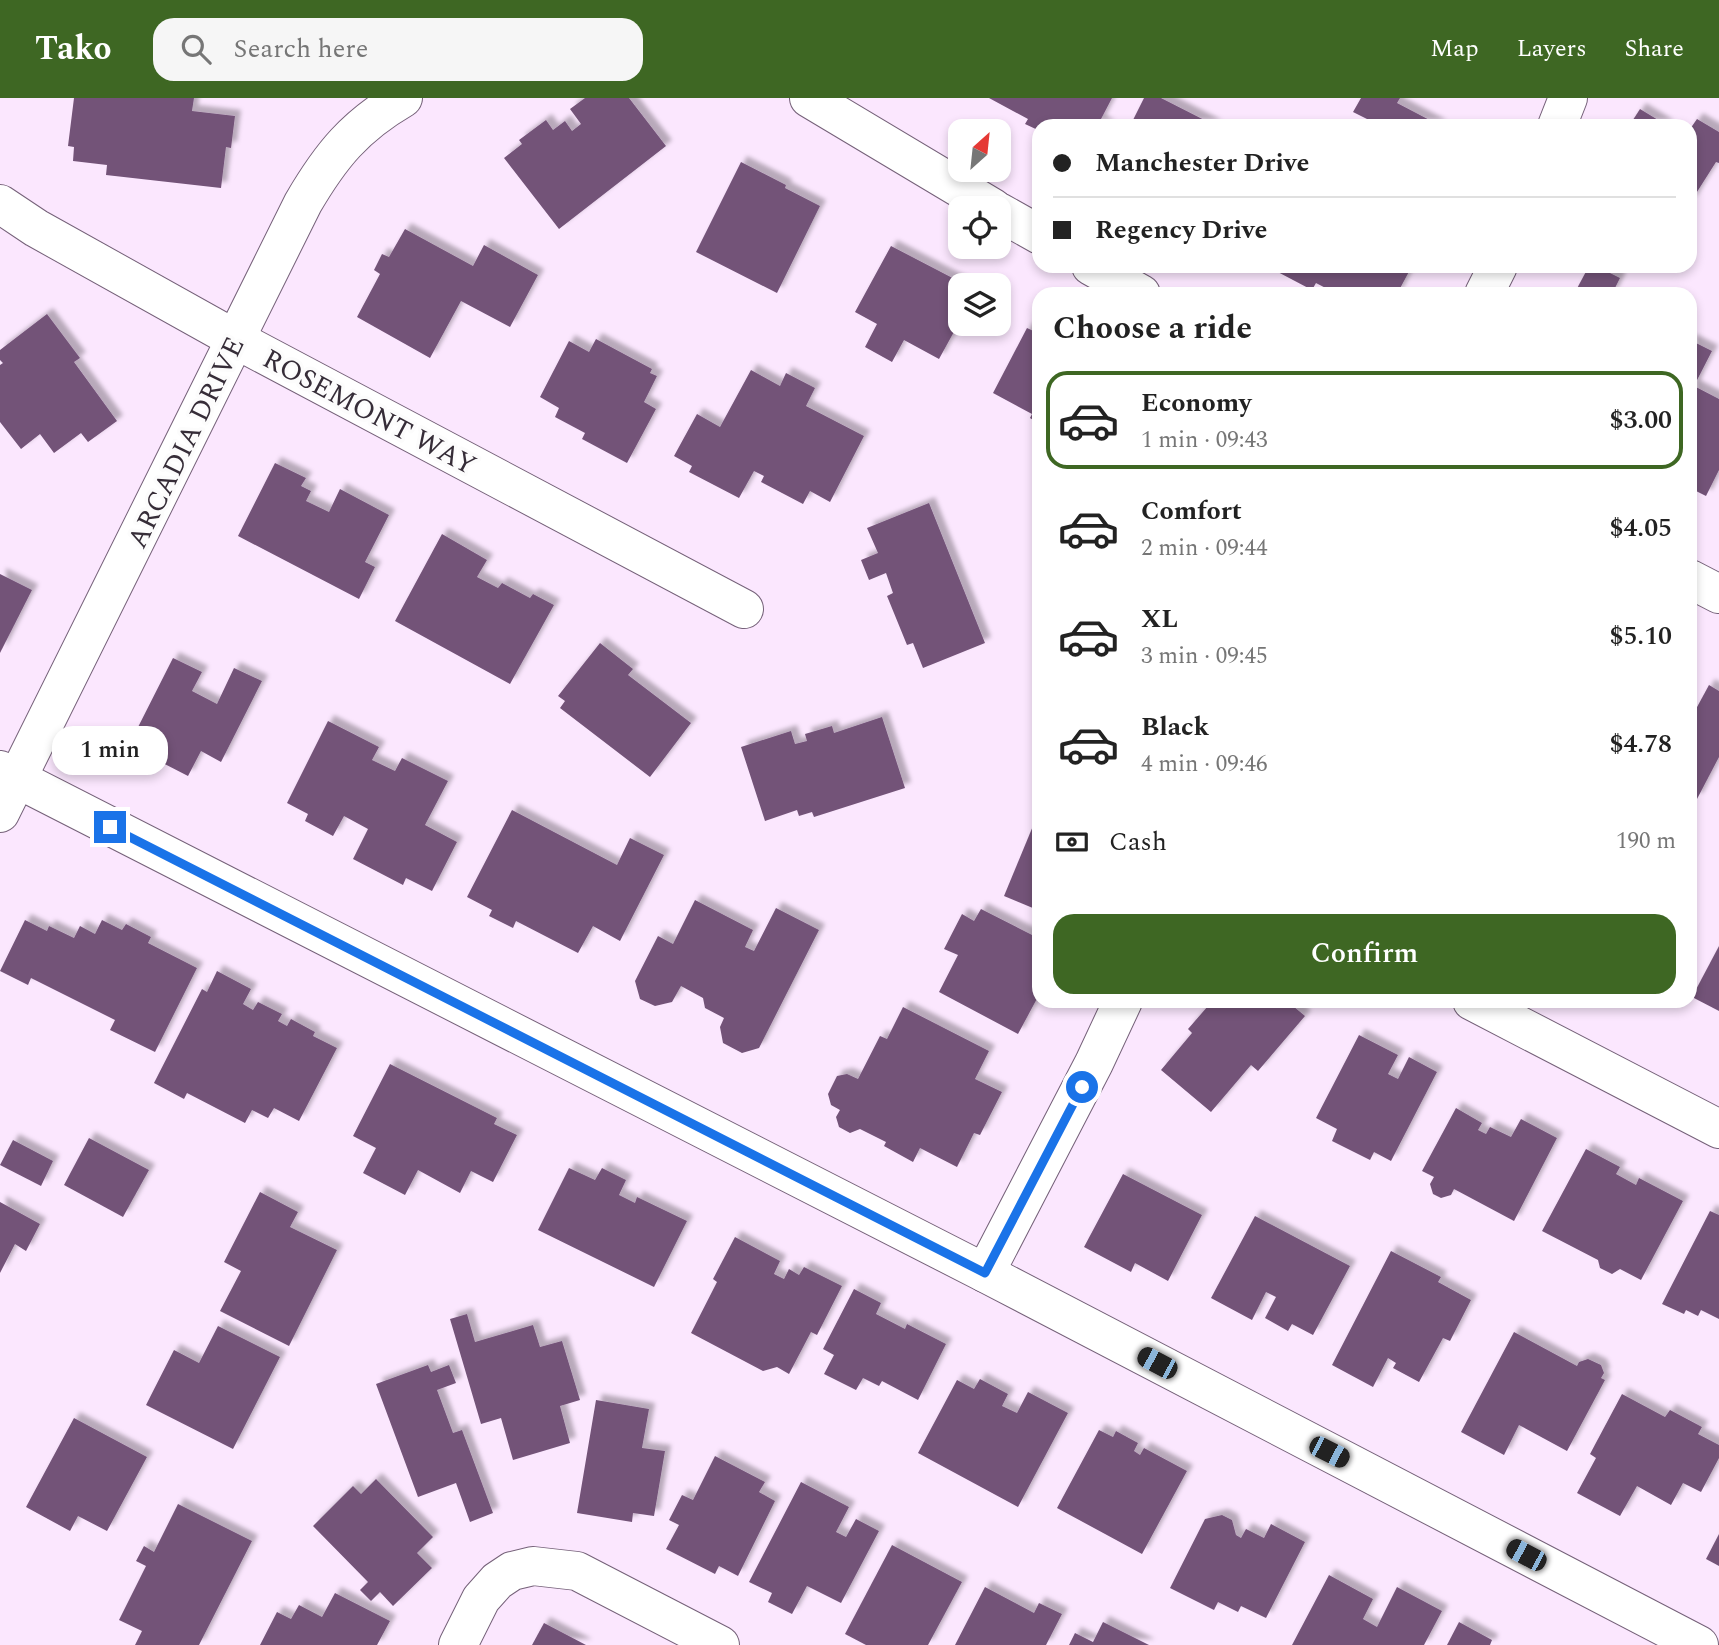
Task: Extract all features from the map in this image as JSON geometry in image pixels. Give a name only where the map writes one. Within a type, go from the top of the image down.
[{"type":"street","name":"ARCADIA DRIVE","points":[[0,813],[9,775],[303,203],[326,164],[360,127],[403,98]]},
{"type":"street","points":[[809,98],[973,196]]},
{"type":"street","points":[[1560,119],[1568,98]]},
{"type":"street","name":"ROSEMONT WAY","points":[[0,204],[36,228],[235,339],[744,609]]},
{"type":"street","points":[[1011,219],[1032,231]]},
{"type":"street","points":[[1104,273],[1128,287]]},
{"type":"street","points":[[1697,583],[1719,594]]},
{"type":"street","points":[[9,775],[985,1273],[1699,1645]]},
{"type":"street","points":[[985,1273],[1121,1008]]},
{"type":"street","points":[[1486,1008],[1719,1129]]},
{"type":"street","points":[[458,1645],[481,1599],[497,1581],[512,1571],[533,1566],[577,1571],[720,1645]]},
{"type":"building","points":[[74,98],[194,98],[192,111],[235,116],[231,148],[226,147],[221,188],[106,175],[107,165],[73,161],[74,147],[68,146]]},
{"type":"building","points":[[585,98],[629,98],[666,146],[559,229],[504,158],[522,144],[519,140],[546,120],[553,130],[565,121],[572,131],[581,124],[570,109]]},
{"type":"building","points":[[989,98],[1112,98],[1101,119],[1032,119],[1032,127],[1025,124],[1028,119]]},
{"type":"building","points":[[1144,98],[1161,98],[1202,119],[1134,119]]},
{"type":"building","points":[[1361,98],[1400,98],[1397,103],[1428,119],[1367,119],[1353,112]]},
{"type":"building","points":[[1640,109],[1656,119],[1634,119]]},
{"type":"building","points":[[1697,119],[1719,132],[1719,163],[1716,162],[1697,192]]},
{"type":"building","points":[[741,162],[820,206],[777,293],[696,252]]},
{"type":"building","points":[[405,229],[473,266],[484,245],[538,275],[510,327],[461,301],[430,358],[357,317],[380,274],[374,270],[382,254],[389,257]]},
{"type":"building","points":[[891,246],[948,276],[948,336],[952,336],[939,359],[904,340],[892,362],[865,347],[877,324],[855,312]]},
{"type":"building","points":[[1280,273],[1408,273],[1401,287],[1324,287],[1316,283],[1314,287],[1306,287]]},
{"type":"building","points":[[1585,273],[1610,273],[1620,278],[1616,287],[1578,287]]},
{"type":"building","points":[[47,314],[80,358],[74,362],[117,421],[88,442],[81,433],[54,453],[40,434],[21,449],[0,422],[0,365],[3,363],[0,360],[0,350]]},
{"type":"building","points":[[1027,328],[1032,330],[1032,414],[993,393]]},
{"type":"building","points":[[596,339],[652,369],[650,373],[657,376],[644,402],[656,409],[627,463],[582,439],[585,433],[555,417],[559,408],[540,397],[569,341],[589,352]]},
{"type":"building","points":[[1697,344],[1712,351],[1697,380]]},
{"type":"building","points":[[751,370],[780,386],[786,373],[815,388],[806,406],[864,436],[830,502],[810,491],[803,504],[761,482],[764,476],[754,471],[739,498],[689,472],[692,466],[674,456],[697,414],[720,427]]},
{"type":"building","points":[[1697,388],[1719,399],[1719,470],[1706,496],[1697,492]]},
{"type":"building","points":[[275,463],[306,478],[301,486],[311,491],[306,501],[329,512],[340,489],[389,515],[365,562],[375,567],[359,599],[238,536]]},
{"type":"building","points":[[929,503],[985,643],[923,668],[913,643],[907,645],[887,596],[893,593],[886,573],[869,580],[861,560],[878,553],[867,528]]},
{"type":"building","points":[[442,534],[487,560],[477,577],[498,588],[502,583],[530,598],[533,594],[554,605],[510,684],[395,621]]},
{"type":"building","points":[[0,574],[32,590],[0,653]]},
{"type":"building","points":[[600,643],[633,669],[628,675],[691,723],[650,777],[560,708],[565,701],[558,696]]},
{"type":"building","points":[[173,658],[202,672],[192,691],[217,704],[234,668],[262,681],[221,762],[201,751],[188,776],[153,758],[156,753],[131,741]]},
{"type":"building","points":[[1709,685],[1719,691],[1719,757],[1697,799],[1697,707]]},
{"type":"building","points":[[882,717],[905,788],[814,817],[812,812],[799,816],[797,810],[765,821],[741,747],[791,731],[795,744],[807,741],[805,734],[832,726],[834,733]]},
{"type":"building","points":[[328,721],[379,747],[372,760],[395,771],[402,758],[448,781],[425,825],[457,842],[432,891],[406,878],[403,885],[353,859],[368,829],[344,816],[333,836],[305,821],[308,814],[287,803]]},
{"type":"building","points":[[512,810],[617,865],[630,838],[664,855],[620,941],[593,926],[578,953],[516,921],[513,928],[489,916],[492,910],[467,897]]},
{"type":"building","points":[[1032,828],[1032,908],[1004,896]]},
{"type":"building","points":[[695,900],[753,930],[745,947],[754,951],[776,908],[819,930],[759,1048],[742,1053],[723,1043],[720,1027],[724,1018],[705,1008],[703,998],[681,986],[672,1002],[655,1006],[640,999],[635,981],[658,936],[673,944]]},
{"type":"building","points":[[981,909],[1032,935],[1032,1008],[1018,1034],[939,992],[958,955],[944,949],[962,914],[974,921]]},
{"type":"building","points":[[25,920],[47,931],[49,926],[74,938],[80,926],[95,934],[102,920],[122,930],[126,924],[151,937],[148,943],[197,968],[155,1052],[110,1030],[115,1020],[31,978],[28,985],[0,971]]},
{"type":"building","points":[[1719,946],[1719,1011],[1697,1000],[1697,988]]},
{"type":"building","points":[[217,971],[251,989],[243,1004],[253,1010],[258,1002],[282,1014],[278,1021],[287,1026],[291,1019],[315,1032],[313,1036],[337,1048],[299,1121],[274,1108],[268,1118],[252,1110],[245,1123],[187,1093],[184,1099],[154,1083],[202,989],[207,992]]},
{"type":"building","points":[[903,1007],[989,1051],[975,1079],[1002,1092],[980,1135],[974,1133],[957,1167],[920,1148],[913,1162],[884,1146],[886,1142],[860,1129],[850,1133],[839,1127],[836,1117],[840,1110],[831,1105],[828,1094],[837,1076],[847,1074],[858,1079],[880,1036],[887,1039]]},
{"type":"building","points":[[1206,1008],[1295,1008],[1305,1016],[1258,1071],[1251,1065],[1211,1112],[1161,1070],[1192,1033],[1188,1029]]},
{"type":"building","points":[[1359,1035],[1398,1055],[1388,1074],[1398,1079],[1409,1057],[1437,1072],[1391,1161],[1374,1152],[1370,1160],[1332,1141],[1337,1129],[1316,1118]]},
{"type":"building","points":[[390,1064],[497,1118],[494,1124],[517,1135],[493,1182],[471,1171],[460,1193],[418,1170],[405,1195],[363,1173],[376,1148],[353,1136]]},
{"type":"building","points":[[1456,1108],[1482,1123],[1478,1130],[1486,1134],[1490,1127],[1511,1137],[1521,1119],[1557,1138],[1514,1221],[1454,1189],[1451,1195],[1441,1198],[1433,1194],[1430,1184],[1434,1177],[1422,1171]]},
{"type":"building","points":[[89,1138],[149,1170],[123,1217],[64,1185]]},
{"type":"building","points":[[13,1140],[53,1161],[41,1186],[0,1165]]},
{"type":"building","points":[[1586,1149],[1620,1167],[1616,1174],[1636,1185],[1639,1178],[1683,1201],[1641,1280],[1620,1269],[1612,1274],[1600,1268],[1598,1260],[1542,1231]]},
{"type":"building","points":[[569,1168],[595,1180],[602,1168],[626,1180],[619,1195],[635,1203],[637,1197],[687,1221],[654,1287],[538,1230]]},
{"type":"building","points":[[1123,1174],[1202,1215],[1168,1281],[1135,1263],[1131,1272],[1084,1247]]},
{"type":"building","points":[[260,1192],[298,1212],[290,1227],[337,1250],[289,1346],[220,1311],[241,1271],[224,1262]]},
{"type":"building","points":[[0,1202],[40,1224],[26,1251],[15,1244],[0,1273]]},
{"type":"building","points":[[1710,1211],[1719,1215],[1719,1319],[1701,1310],[1698,1316],[1686,1310],[1684,1314],[1662,1304]]},
{"type":"building","points":[[1255,1216],[1350,1266],[1313,1335],[1292,1324],[1288,1331],[1265,1318],[1276,1297],[1266,1292],[1252,1320],[1211,1298]]},
{"type":"building","points":[[735,1237],[780,1261],[774,1274],[784,1279],[789,1269],[799,1275],[804,1267],[842,1286],[817,1335],[811,1332],[789,1374],[777,1367],[763,1371],[691,1333],[717,1282],[713,1279]]},
{"type":"building","points":[[1391,1251],[1441,1277],[1438,1282],[1471,1300],[1450,1341],[1443,1338],[1419,1382],[1393,1368],[1396,1363],[1388,1358],[1373,1387],[1332,1365]]},
{"type":"building","points":[[854,1289],[881,1303],[876,1314],[905,1329],[907,1324],[946,1344],[918,1400],[882,1381],[879,1386],[863,1378],[856,1390],[824,1374],[834,1355],[823,1349]]},
{"type":"building","points":[[467,1314],[475,1342],[533,1325],[540,1347],[562,1341],[580,1400],[560,1406],[570,1443],[513,1460],[501,1418],[481,1424],[450,1319]]},
{"type":"building","points":[[218,1326],[280,1357],[233,1449],[146,1405],[174,1350],[199,1363]]},
{"type":"building","points":[[1514,1332],[1577,1366],[1579,1362],[1588,1359],[1601,1365],[1604,1373],[1601,1378],[1605,1380],[1567,1451],[1519,1425],[1504,1455],[1461,1432]]},
{"type":"building","points":[[428,1365],[431,1372],[449,1365],[456,1383],[437,1390],[453,1433],[462,1430],[493,1513],[470,1522],[456,1483],[418,1497],[376,1384]]},
{"type":"building","points":[[980,1379],[1008,1394],[1002,1406],[1017,1413],[1028,1392],[1068,1413],[1018,1507],[918,1453],[957,1380],[974,1389]]},
{"type":"building","points":[[1622,1394],[1665,1417],[1670,1410],[1702,1427],[1698,1434],[1719,1445],[1719,1458],[1701,1492],[1683,1483],[1671,1505],[1637,1486],[1620,1516],[1577,1493],[1596,1458],[1590,1454]]},
{"type":"building","points":[[596,1400],[649,1409],[642,1448],[665,1451],[654,1516],[633,1513],[632,1522],[577,1513]]},
{"type":"building","points":[[74,1418],[147,1457],[107,1531],[78,1516],[70,1531],[26,1507]]},
{"type":"building","points":[[1099,1430],[1113,1437],[1116,1431],[1138,1443],[1134,1451],[1140,1455],[1144,1448],[1187,1471],[1142,1554],[1057,1508]]},
{"type":"building","points":[[715,1456],[765,1482],[759,1492],[775,1501],[738,1576],[719,1566],[715,1574],[666,1549],[679,1525],[669,1520],[682,1495],[693,1500]]},
{"type":"building","points":[[376,1479],[433,1537],[417,1553],[432,1568],[393,1606],[380,1592],[371,1601],[360,1590],[368,1582],[313,1526],[353,1486],[361,1494]]},
{"type":"building","points":[[801,1482],[849,1507],[836,1532],[846,1537],[856,1519],[879,1531],[841,1603],[807,1586],[792,1614],[768,1602],[772,1593],[749,1582]]},
{"type":"building","points":[[178,1504],[252,1541],[199,1645],[135,1645],[142,1631],[119,1620],[146,1566],[136,1561],[144,1546],[154,1552]]},
{"type":"building","points":[[1222,1515],[1232,1520],[1236,1535],[1241,1538],[1246,1529],[1264,1538],[1271,1524],[1305,1542],[1266,1618],[1241,1606],[1238,1612],[1218,1602],[1214,1610],[1170,1588],[1205,1519]]},
{"type":"building","points":[[1719,1534],[1719,1566],[1706,1559]]},
{"type":"building","points":[[892,1545],[962,1582],[928,1645],[866,1645],[845,1634]]},
{"type":"building","points":[[1329,1575],[1373,1599],[1363,1619],[1377,1627],[1397,1587],[1442,1611],[1424,1645],[1292,1645]]},
{"type":"building","points":[[985,1587],[1034,1613],[1039,1603],[1062,1614],[1046,1645],[955,1645]]},
{"type":"building","points":[[335,1593],[390,1621],[377,1645],[260,1645],[277,1612],[291,1619],[299,1605],[322,1617]]},
{"type":"building","points":[[1103,1622],[1149,1645],[1069,1645],[1075,1633],[1093,1642]]},
{"type":"building","points":[[1459,1622],[1492,1640],[1490,1645],[1447,1645]]},
{"type":"building","points":[[544,1623],[586,1645],[532,1645]]},
{"type":"route","points":[[110,827],[985,1273],[1082,1087]]}]
